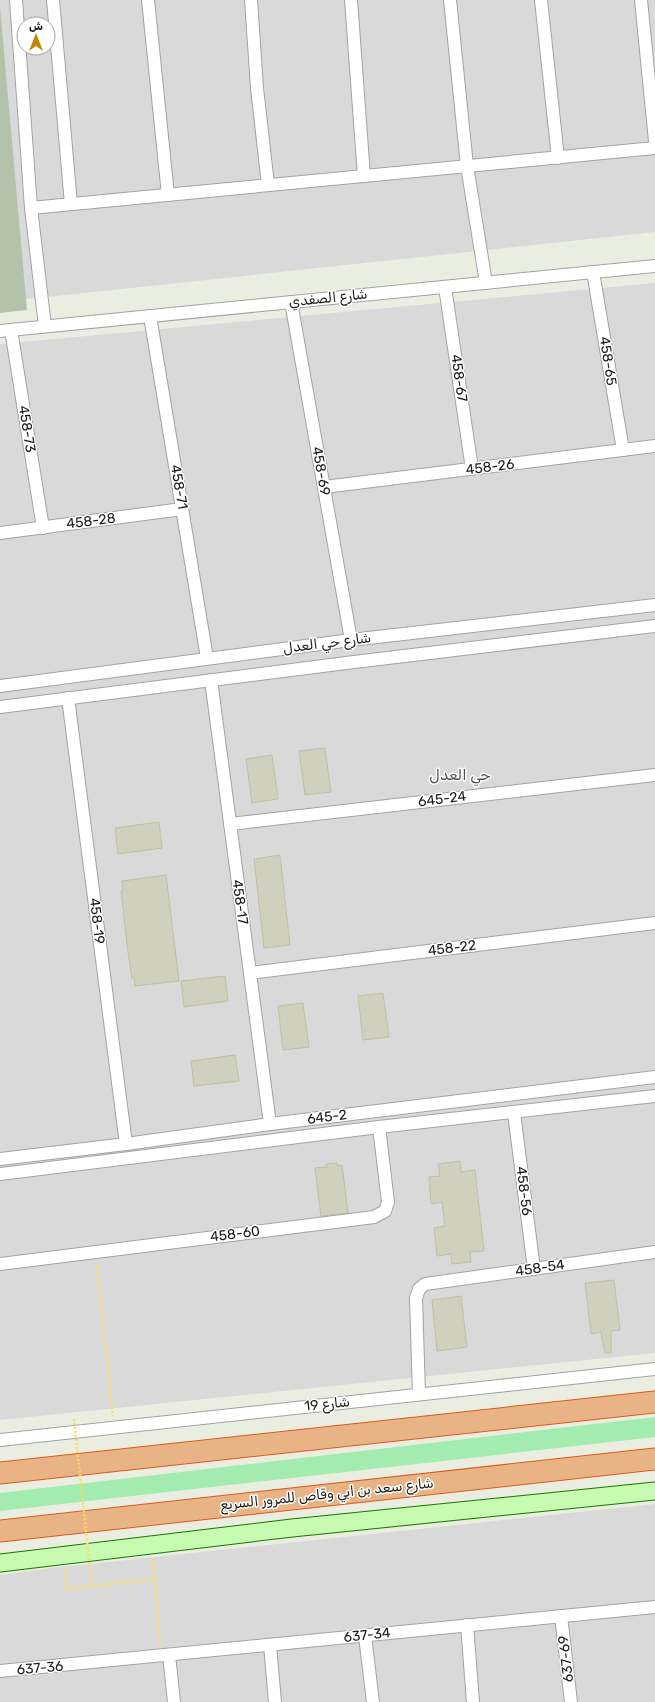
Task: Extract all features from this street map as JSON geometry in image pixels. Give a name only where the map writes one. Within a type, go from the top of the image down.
[{"type":"highway","points":[[0,1473],[655,1402]]},
{"type":"highway","name":"شارع سعد بن ابي وقاص للمرور السريع","points":[[0,1531],[655,1459]]},
{"type":"street","points":[[16,0],[31,208],[45,326]]},
{"type":"street","points":[[53,0],[71,204]]},
{"type":"street","points":[[148,0],[168,195]]},
{"type":"street","points":[[251,0],[257,88],[268,186]]},
{"type":"street","points":[[351,0],[364,176]]},
{"type":"street","points":[[450,0],[467,166],[486,283]]},
{"type":"street","points":[[541,0],[558,158]]},
{"type":"street","points":[[641,0],[655,141]]},
{"type":"street","points":[[31,208],[655,148]]},
{"type":"street","name":"شارع الصفدي","points":[[6,330],[655,266]]},
{"type":"street","name":"458-65","points":[[594,272],[623,450]]},
{"type":"street","name":"458-67","points":[[445,287],[472,469]]},
{"type":"street","name":"458-69","points":[[291,302],[351,640]]},
{"type":"street","name":"458-71","points":[[150,316],[207,658]]},
{"type":"street","name":"458-73","points":[[6,330],[43,528]]},
{"type":"street","name":"458-26","points":[[324,487],[655,446]]},
{"type":"street","name":"458-28","points":[[0,534],[182,509]]},
{"type":"street","name":"شارع حي العدل","points":[[0,686],[351,640],[655,605]]},
{"type":"street","points":[[581,614],[585,635]]},
{"type":"street","name":"شارع حي العدل","points":[[0,707],[655,626]]},
{"type":"street","name":"458-17","points":[[211,680],[270,1124]]},
{"type":"street","name":"458-19","points":[[68,698],[126,1144]]},
{"type":"street","name":"645-24","points":[[230,824],[655,775]]},
{"type":"street","name":"458-22","points":[[250,972],[655,923]]},
{"type":"street","name":"645-2","points":[[0,1160],[270,1124],[655,1077]]},
{"type":"street","name":"645-2","points":[[0,1174],[379,1127],[655,1096]]},
{"type":"street","name":"458-56","points":[[514,1113],[534,1269]]},
{"type":"street","name":"458-60","points":[[0,1264],[374,1217],[385,1211],[388,1202],[379,1127]]},
{"type":"street","points":[[37,1156],[40,1170]]},
{"type":"street","name":"458-54","points":[[419,1394],[416,1298],[419,1289],[425,1284],[655,1252]]},
{"type":"street","name":"شارع 19","points":[[0,1440],[655,1369]]},
{"type":"street","points":[[0,1563],[152,1544],[531,1502],[655,1491]]},
{"type":"street","name":"637-34","points":[[80,1664],[655,1607]]},
{"type":"street","name":"637-69","points":[[561,1616],[571,1702]]},
{"type":"street","points":[[466,1625],[473,1702]]},
{"type":"street","points":[[365,1636],[373,1702]]},
{"type":"street","points":[[270,1645],[275,1702]]},
{"type":"street","points":[[165,1656],[174,1702]]},
{"type":"street","name":"637-36","points":[[0,1671],[80,1664]]},
{"type":"path","points":[[96,1252],[115,1427]]},
{"type":"path","points":[[74,1419],[92,1587]]},
{"type":"path","points":[[152,1544],[165,1656]]},
{"type":"path","points":[[65,1554],[67,1589],[155,1579]]},
{"type":"shaded area","points":[[0,0],[655,0],[655,232],[0,302]]},
{"type":"shaded area","points":[[0,7],[27,310],[0,313]]},
{"type":"shaded area","points":[[655,283],[655,1353],[0,1420],[0,344]]},
{"type":"shaded area","points":[[655,1504],[655,1702],[0,1702],[0,1575],[51,1568]]},
{"type":"green space","points":[[655,1417],[655,1437],[0,1511],[0,1493]]},
{"type":"building","points":[[325,748],[331,792],[305,795],[299,751]]},
{"type":"building","points":[[272,755],[278,799],[252,803],[246,759]]},
{"type":"building","points":[[159,822],[162,848],[118,854],[115,828]]},
{"type":"building","points":[[280,855],[290,945],[264,948],[254,859]]},
{"type":"building","points":[[166,875],[179,981],[135,986],[134,978],[132,978],[128,952],[121,891],[123,891],[122,881]]},
{"type":"building","points":[[225,976],[228,1001],[184,1007],[181,981]]},
{"type":"building","points":[[383,993],[389,1037],[363,1040],[358,996]]},
{"type":"building","points":[[303,1003],[309,1047],[283,1050],[278,1006]]},
{"type":"building","points":[[235,1055],[239,1081],[194,1086],[191,1061]]},
{"type":"building","points":[[460,1161],[461,1172],[475,1170],[484,1251],[470,1252],[471,1262],[452,1264],[451,1254],[437,1256],[434,1228],[445,1226],[442,1202],[431,1204],[429,1177],[440,1176],[438,1164]]},
{"type":"building","points":[[337,1163],[337,1166],[342,1165],[348,1213],[321,1216],[315,1168],[327,1167],[326,1164]]},
{"type":"building","points":[[614,1280],[620,1330],[611,1331],[611,1353],[605,1353],[601,1332],[591,1334],[585,1283]]},
{"type":"building","points":[[461,1296],[467,1347],[437,1351],[432,1300]]},
{"type":"district","name":"حي العدل","points":[[460,775]]}]
